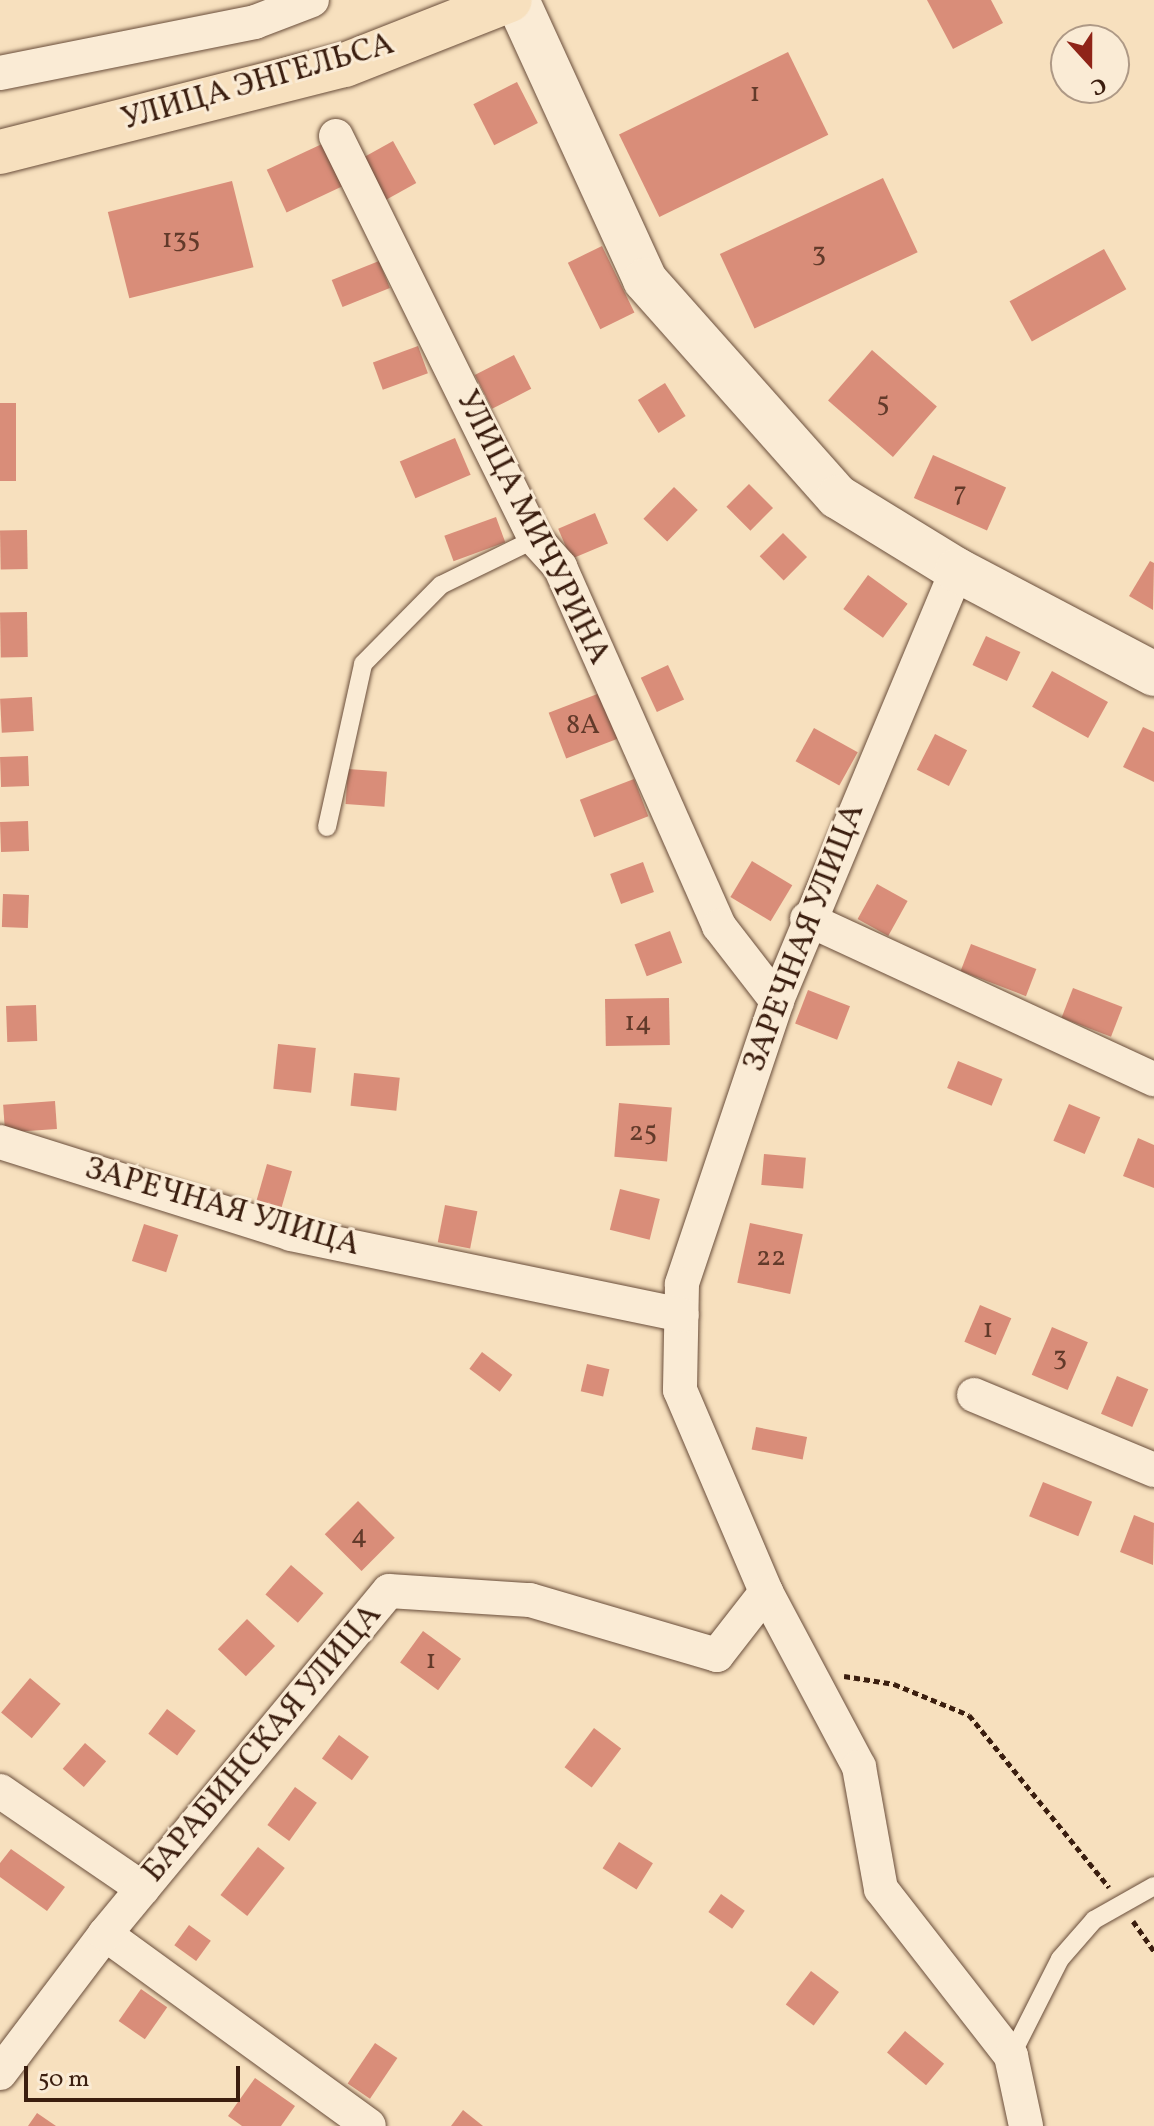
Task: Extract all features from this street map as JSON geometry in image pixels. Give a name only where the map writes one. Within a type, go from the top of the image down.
[{"type":"main road","name":"УЛИЦА ЭНГЕЛЬСА","points":[[0,152],[345,65],[510,0]]},
{"type":"street","points":[[0,73],[255,22],[312,0]]},
{"type":"street","points":[[517,0],[645,280],[838,497],[957,570],[1154,674]]},
{"type":"street","name":"УЛИЦА МИЧУРИНА","points":[[336,136],[535,539],[560,567],[719,926],[777,1001]]},
{"type":"street","name":"ЗАРЕЧНАЯ УЛИЦА","points":[[957,570],[807,919],[777,1001],[682,1284],[680,1390],[766,1592],[859,1767],[881,1889],[1011,2056]]},
{"type":"street","points":[[807,919],[1154,1079]]},
{"type":"street","name":"ЗАРЕЧНАЯ УЛИЦА","points":[[0,1142],[291,1234],[682,1315]]},
{"type":"street","points":[[974,1395],[1154,1470]]},
{"type":"street","name":"БАРАБИНСКАЯ УЛИЦА","points":[[0,2073],[105,1934],[389,1591],[530,1600],[717,1655],[766,1592]]},
{"type":"street","points":[[0,1791],[143,1889]]},
{"type":"street","points":[[105,1934],[369,2126]]},
{"type":"street","points":[[1011,2056],[1026,2126]]},
{"type":"lane","points":[[327,827],[363,664],[441,585],[535,539]]},
{"type":"lane","points":[[1011,2056],[1060,1959],[1094,1920],[1154,1886]]},
{"type":"path","points":[[807,1670],[894,1684],[969,1715],[1121,1904],[1154,1951]]},
{"type":"building","points":[[927,0],[991,0],[1003,23],[953,49]]},
{"type":"building","points":[[788,52],[828,135],[659,217],[619,134]]},
{"type":"building","points":[[517,82],[538,123],[494,145],[473,104]]},
{"type":"building","points":[[393,141],[416,183],[384,201],[361,159]]},
{"type":"building","points":[[322,144],[342,187],[287,212],[267,170]]},
{"type":"building","points":[[883,178],[918,252],[755,328],[720,254]]},
{"type":"building","points":[[232,181],[254,267],[129,298],[108,212]]},
{"type":"building","points":[[602,246],[634,313],[600,329],[568,263]]},
{"type":"building","points":[[1104,249],[1126,289],[1032,342],[1010,301]]},
{"type":"building","points":[[379,261],[390,288],[343,307],[332,280]]},
{"type":"building","points":[[418,346],[428,373],[383,390],[373,362]]},
{"type":"building","points":[[872,350],[937,406],[893,457],[828,401]]},
{"type":"building","points":[[514,355],[531,389],[492,409],[475,375]]},
{"type":"building","points":[[665,383],[686,416],[659,433],[638,400]]},
{"type":"building","points":[[0,403],[16,403],[16,481],[0,481]]},
{"type":"building","points":[[455,438],[471,475],[415,498],[400,461]]},
{"type":"building","points":[[933,455],[1006,488],[987,530],[914,498]]},
{"type":"building","points":[[749,484],[773,508],[750,531],[726,507]]},
{"type":"building","points":[[674,487],[698,510],[667,542],[643,519]]},
{"type":"building","points":[[595,513],[608,543],[571,559],[558,529]]},
{"type":"building","points":[[496,517],[505,542],[454,561],[444,536]]},
{"type":"building","points":[[0,530],[27,530],[28,569],[1,569]]},
{"type":"building","points":[[783,533],[807,557],[784,580],[760,556]]},
{"type":"building","points":[[1150,561],[1154,563],[1153,610],[1129,596]]},
{"type":"building","points":[[868,575],[908,604],[883,638],[843,609]]},
{"type":"building","points":[[0,612],[27,612],[28,657],[1,657]]},
{"type":"building","points":[[986,636],[1020,652],[1007,681],[972,665]]},
{"type":"building","points":[[668,665],[684,699],[657,712],[641,678]]},
{"type":"building","points":[[1052,671],[1108,702],[1088,738],[1032,707]]},
{"type":"building","points":[[600,693],[618,739],[566,758],[549,713]]},
{"type":"building","points":[[32,697],[34,731],[2,733],[0,699]]},
{"type":"building","points":[[1143,727],[1154,732],[1154,782],[1123,767]]},
{"type":"building","points":[[814,728],[858,752],[839,785],[796,761]]},
{"type":"building","points":[[935,734],[967,750],[949,786],[917,770]]},
{"type":"building","points":[[28,756],[29,786],[1,787],[0,757]]},
{"type":"building","points":[[348,769],[387,772],[384,807],[346,804]]},
{"type":"building","points":[[634,779],[648,816],[594,837],[580,800]]},
{"type":"building","points":[[28,821],[29,851],[1,852],[0,822]]},
{"type":"building","points":[[752,861],[792,885],[771,921],[730,897]]},
{"type":"building","points":[[643,862],[654,892],[621,904],[610,874]]},
{"type":"building","points":[[877,884],[908,901],[888,936],[858,919]]},
{"type":"building","points":[[3,894],[29,895],[28,928],[2,927]]},
{"type":"building","points":[[670,931],[682,963],[647,976],[635,945]]},
{"type":"building","points":[[971,944],[1036,969],[1026,996],[961,971]]},
{"type":"building","points":[[1073,988],[1122,1007],[1111,1037],[1062,1018]]},
{"type":"building","points":[[808,990],[850,1006],[837,1040],[795,1024]]},
{"type":"building","points":[[669,998],[670,1045],[606,1046],[605,999]]},
{"type":"building","points":[[36,1005],[37,1041],[7,1042],[6,1006]]},
{"type":"building","points":[[278,1044],[316,1048],[311,1093],[273,1089]]},
{"type":"building","points":[[958,1061],[1003,1079],[992,1106],[947,1088]]},
{"type":"building","points":[[354,1073],[400,1078],[396,1111],[351,1106]]},
{"type":"building","points":[[55,1101],[57,1129],[5,1133],[3,1105]]},
{"type":"building","points":[[619,1103],[672,1108],[667,1161],[614,1157]]},
{"type":"building","points":[[1069,1104],[1100,1117],[1085,1154],[1053,1141]]},
{"type":"building","points":[[1138,1138],[1154,1145],[1154,1188],[1123,1176]]},
{"type":"building","points":[[764,1154],[806,1158],[803,1189],[761,1185]]},
{"type":"building","points":[[267,1164],[292,1171],[281,1210],[256,1202]]},
{"type":"building","points":[[620,1189],[660,1199],[650,1240],[610,1230]]},
{"type":"building","points":[[445,1205],[477,1211],[470,1249],[438,1242]]},
{"type":"building","points":[[750,1223],[803,1234],[790,1294],[737,1283]]},
{"type":"building","points":[[144,1224],[178,1235],[166,1272],[132,1261]]},
{"type":"building","points":[[980,1305],[1011,1318],[996,1355],[964,1342]]},
{"type":"building","points":[[1052,1327],[1088,1342],[1068,1390],[1032,1375]]},
{"type":"building","points":[[482,1352],[512,1375],[500,1392],[469,1369]]},
{"type":"building","points":[[587,1364],[609,1369],[603,1396],[581,1391]]},
{"type":"building","points":[[1117,1376],[1148,1389],[1132,1427],[1101,1414]]},
{"type":"building","points":[[756,1427],[807,1437],[803,1459],[752,1450]]},
{"type":"building","points":[[1043,1482],[1092,1502],[1078,1536],[1029,1516]]},
{"type":"building","points":[[358,1501],[395,1538],[362,1571],[325,1534]]},
{"type":"building","points":[[1134,1515],[1154,1523],[1153,1565],[1120,1552]]},
{"type":"building","points":[[291,1565],[323,1593],[298,1623],[265,1594]]},
{"type":"building","points":[[247,1619],[275,1646],[246,1676],[218,1649]]},
{"type":"building","points":[[423,1631],[461,1659],[438,1690],[400,1663]]},
{"type":"building","points":[[30,1678],[61,1704],[32,1738],[1,1712]]},
{"type":"building","points":[[167,1709],[196,1731],[177,1755],[148,1734]]},
{"type":"building","points":[[594,1728],[621,1748],[592,1788],[565,1767]]},
{"type":"building","points":[[339,1735],[369,1757],[352,1780],[322,1758]]},
{"type":"building","points":[[85,1743],[106,1761],[84,1787],[63,1769]]},
{"type":"building","points":[[295,1787],[317,1803],[289,1841],[267,1825]]},
{"type":"building","points":[[619,1842],[653,1863],[636,1889],[603,1868]]},
{"type":"building","points":[[258,1847],[285,1868],[247,1916],[220,1895]]},
{"type":"building","points":[[11,1849],[65,1887],[47,1911],[0,1877],[0,1863]]},
{"type":"building","points":[[721,1894],[745,1911],[732,1929],[708,1912]]},
{"type":"building","points":[[189,1925],[211,1941],[196,1961],[174,1945]]},
{"type":"building","points":[[811,1971],[839,1992],[814,2026],[786,2005]]},
{"type":"building","points":[[141,1989],[167,2007],[145,2039],[119,2021]]},
{"type":"building","points":[[905,2031],[944,2064],[926,2085],[887,2052]]},
{"type":"building","points":[[375,2043],[397,2058],[370,2099],[348,2084]]},
{"type":"building","points":[[255,2078],[295,2106],[281,2126],[242,2126],[228,2116]]},
{"type":"building","points":[[463,2110],[483,2126],[451,2126]]},
{"type":"building","points":[[37,2113],[56,2126],[28,2126]]}]
